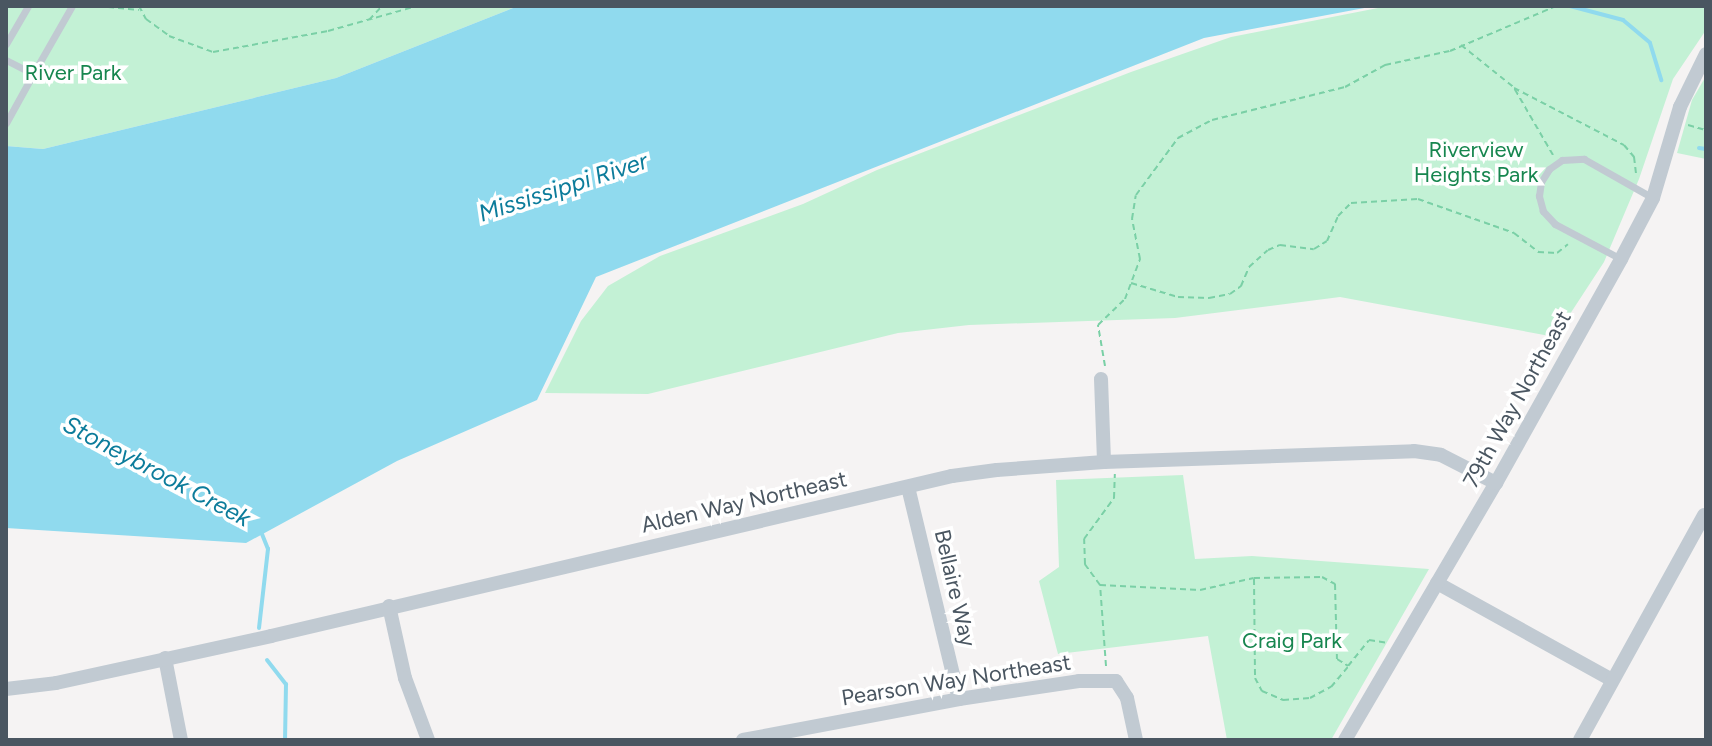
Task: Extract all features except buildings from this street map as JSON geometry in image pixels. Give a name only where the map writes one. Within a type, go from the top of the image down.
[{"type":"street","name":"79th Way Northeast","points":[[1345,740],[1496,483],[1621,259],[1653,198],[1675,122],[1702,60]]},
{"type":"street","points":[[1101,379],[1109,461]]},
{"type":"street","name":"Alden Way Northeast","points":[[6,689],[56,683],[908,487],[997,470],[1109,461],[1414,451],[1441,455],[1496,483]]},
{"type":"street","name":"Bellaire Way","points":[[908,487],[959,699]]},
{"type":"street","points":[[1580,740],[1704,515]]},
{"type":"street","points":[[1437,583],[1612,680]]},
{"type":"street","points":[[389,606],[409,691],[428,740]]},
{"type":"street","points":[[165,658],[181,740]]},
{"type":"street","name":"Pearson Way Northeast","points":[[743,740],[959,699],[1079,681],[1106,681]]},
{"type":"street","points":[[1106,681],[1116,681],[1127,698],[1136,740]]},
{"type":"lane","points":[[6,44],[28,6]]},
{"type":"lane","points":[[6,123],[72,6]]},
{"type":"lane","points":[[6,60],[33,74]]},
{"type":"lane","points":[[1621,259],[1555,224],[1543,211],[1539,196],[1541,182],[1558,162],[1584,159],[1653,198]]},
{"type":"path","points":[[98,6],[140,8],[146,19],[169,36],[213,52],[369,21],[417,6]]},
{"type":"path","points":[[369,21],[382,6]]},
{"type":"path","points":[[1101,379],[1105,367],[1098,325],[1125,299],[1140,259],[1132,219],[1136,195],[1178,138],[1212,120],[1345,87],[1385,65],[1461,45],[1556,6]]},
{"type":"path","points":[[1461,45],[1517,90],[1624,145],[1634,157],[1637,171],[1632,186]]},
{"type":"path","points":[[1517,90],[1541,138],[1558,162]]},
{"type":"path","points":[[1675,122],[1706,130]]},
{"type":"path","points":[[1131,283],[1178,297],[1209,298],[1230,294],[1241,286],[1249,267],[1268,250],[1280,245],[1314,249],[1327,241],[1338,216],[1351,203],[1418,199],[1514,233],[1531,248],[1546,254],[1557,253],[1578,237]]},
{"type":"path","points":[[1106,681],[1100,585],[1085,564],[1084,539],[1114,498],[1109,461]]},
{"type":"path","points":[[1100,585],[1200,590],[1254,578],[1322,577],[1335,584],[1337,659],[1348,666]]},
{"type":"path","points":[[1254,578],[1255,678],[1262,691],[1283,700],[1310,698],[1331,687],[1369,640],[1384,641],[1399,649]]},
{"type":"green space","name":"River Park","points":[[6,6],[518,6],[336,78],[43,149],[6,146]]},
{"type":"green space","name":"Riverview Heights Park","points":[[1388,6],[1706,6],[1706,30],[1673,79],[1639,179],[1604,262],[1555,337],[1340,297],[1175,318],[969,325],[898,333],[648,394],[545,393],[581,321],[608,286],[660,256],[803,204],[877,170],[1131,72],[1231,37]]},
{"type":"green space","points":[[1706,76],[1706,159],[1677,153],[1692,100]]},
{"type":"green space","name":"Craig Park","points":[[1183,475],[1195,559],[1252,556],[1429,569],[1331,740],[1227,740],[1208,636],[1058,654],[1039,581],[1059,567],[1056,480]]},
{"type":"water","name":"Mississippi River","points":[[518,6],[1375,6],[1204,38],[596,277],[537,400],[397,461],[246,543],[6,528],[6,146],[43,149],[336,78]]},
{"type":"waterway","points":[[1570,6],[1623,20],[1650,43],[1661,80]]},
{"type":"waterway","points":[[1699,148],[1706,149]]},
{"type":"waterway","name":"Stoneybrook Creek","points":[[259,628],[268,549],[261,532]]},
{"type":"waterway","name":"Stoneybrook Creek","points":[[267,660],[286,684],[285,740]]}]
